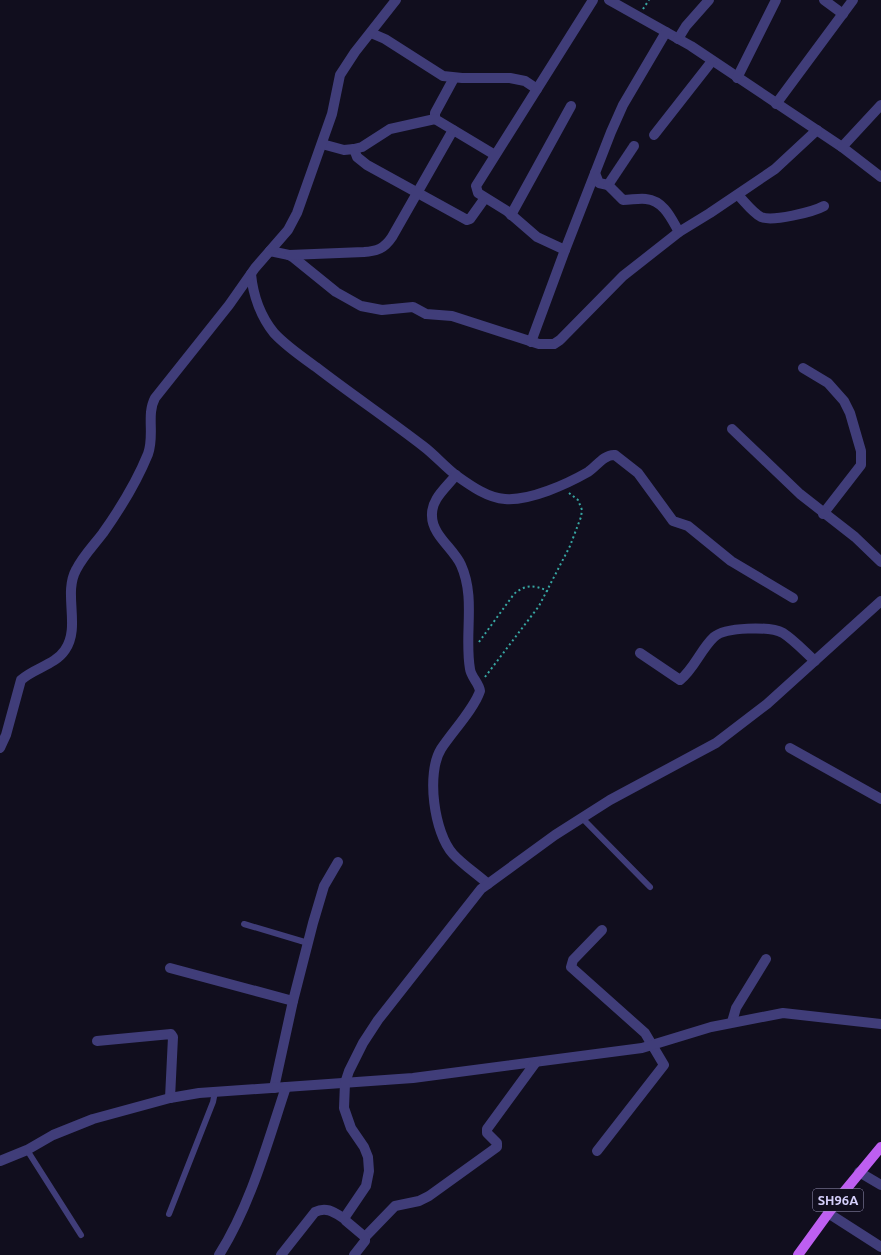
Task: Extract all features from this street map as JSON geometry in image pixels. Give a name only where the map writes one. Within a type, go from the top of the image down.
[{"type":"main road","name":"SH96A","points":[[798,1255],[859,1172],[881,1147]]},
{"type":"street","points":[[0,748],[6,735],[21,680],[28,674],[60,656],[70,640],[73,578],[76,570],[106,529],[126,498],[148,454],[152,433],[151,405],[251,274],[288,230],[297,213],[334,109],[340,75],[346,63],[396,0]]},
{"type":"street","points":[[565,250],[537,237],[511,215],[478,193],[476,186],[593,0]]},
{"type":"street","points":[[609,0],[712,60],[842,147],[881,177]]},
{"type":"street","points":[[678,39],[686,26],[709,0]]},
{"type":"street","points":[[737,78],[776,0]]},
{"type":"street","points":[[824,0],[843,14]]},
{"type":"street","points":[[776,104],[853,0]]},
{"type":"street","points":[[531,342],[565,250],[623,105],[666,32]]},
{"type":"street","points":[[371,33],[385,39],[443,76],[454,78],[510,78],[525,81],[537,89]]},
{"type":"street","points":[[654,135],[712,60]]},
{"type":"street","points":[[435,118],[436,113],[454,78]]},
{"type":"street","points":[[842,147],[881,105]]},
{"type":"street","points":[[511,215],[571,106]]},
{"type":"street","points":[[322,144],[344,150],[354,149],[362,147],[390,129],[435,118],[495,155]]},
{"type":"street","points":[[270,251],[289,255],[364,252],[376,251],[383,248],[392,237],[453,130]]},
{"type":"street","points":[[289,255],[336,292],[361,306],[382,310],[413,307],[426,314],[452,316],[531,342],[546,345],[554,344],[560,340],[618,280],[679,232],[738,195],[775,169],[817,130]]},
{"type":"street","points":[[608,185],[634,146]]},
{"type":"street","points":[[354,149],[357,157],[367,165],[467,220],[470,219],[485,198]]},
{"type":"street","points":[[595,173],[599,183],[608,185],[623,200],[645,199],[657,201],[667,211],[679,232]]},
{"type":"street","points":[[738,195],[756,214],[767,219],[813,211],[824,206]]},
{"type":"street","points":[[251,274],[252,287],[260,308],[274,333],[352,395],[424,446],[456,475],[488,495],[506,500],[526,497],[558,486],[586,473],[608,455],[615,455],[638,473],[673,521],[688,526],[732,561],[793,598]]},
{"type":"street","points":[[803,368],[828,383],[844,401],[850,413],[861,451],[861,464],[823,514]]},
{"type":"street","points":[[732,429],[794,490],[823,514],[879,555]]},
{"type":"street","points":[[456,475],[435,501],[432,518],[441,537],[457,557],[465,576],[470,610],[471,674],[478,686],[479,694],[440,751],[434,772],[434,783],[437,818],[448,846],[453,854],[488,884]]},
{"type":"street","points":[[345,1219],[366,1186],[369,1171],[368,1157],[364,1147],[346,1118],[344,1108],[345,1083],[362,1043],[378,1020],[481,889],[555,835],[610,800],[716,743],[767,704],[881,601]]},
{"type":"street","points":[[640,653],[680,680],[707,645],[720,633],[730,630],[768,629],[783,633],[816,661]]},
{"type":"street","points":[[790,748],[881,799]]},
{"type":"street","points":[[274,1088],[293,1001],[308,942],[324,886],[338,862]]},
{"type":"street","points":[[597,1151],[663,1067],[663,1060],[651,1046],[645,1033],[571,967],[573,960],[602,930]]},
{"type":"street","points":[[732,1022],[736,1008],[766,959]]},
{"type":"street","points":[[170,968],[293,1001]]},
{"type":"street","points":[[0,1161],[27,1150],[53,1135],[93,1118],[170,1098],[215,1092],[413,1078],[536,1062],[651,1046],[732,1022],[783,1013],[881,1024]]},
{"type":"street","points":[[97,1041],[171,1034],[173,1037],[170,1098]]},
{"type":"street","points":[[354,1255],[365,1241],[365,1237],[395,1206],[419,1201],[429,1196],[497,1147],[497,1143],[487,1133],[487,1129],[536,1062]]},
{"type":"street","points":[[219,1255],[232,1234],[253,1185],[286,1087]]},
{"type":"street","points":[[859,1172],[881,1185]]},
{"type":"street","points":[[281,1255],[316,1212],[320,1210],[330,1210],[345,1219],[347,1223],[365,1237]]},
{"type":"street","points":[[828,1213],[881,1247]]},
{"type":"lane","points":[[582,818],[650,887]]},
{"type":"lane","points":[[244,924],[308,942]]},
{"type":"lane","points":[[168,1214],[211,1108],[215,1092]]},
{"type":"lane","points":[[27,1150],[81,1235]]},
{"type":"path","points":[[478,686],[529,622],[548,591],[570,546],[581,518],[582,510],[578,500],[558,486]]},
{"type":"path","points":[[470,654],[514,594],[526,586],[537,586],[548,591]]}]
